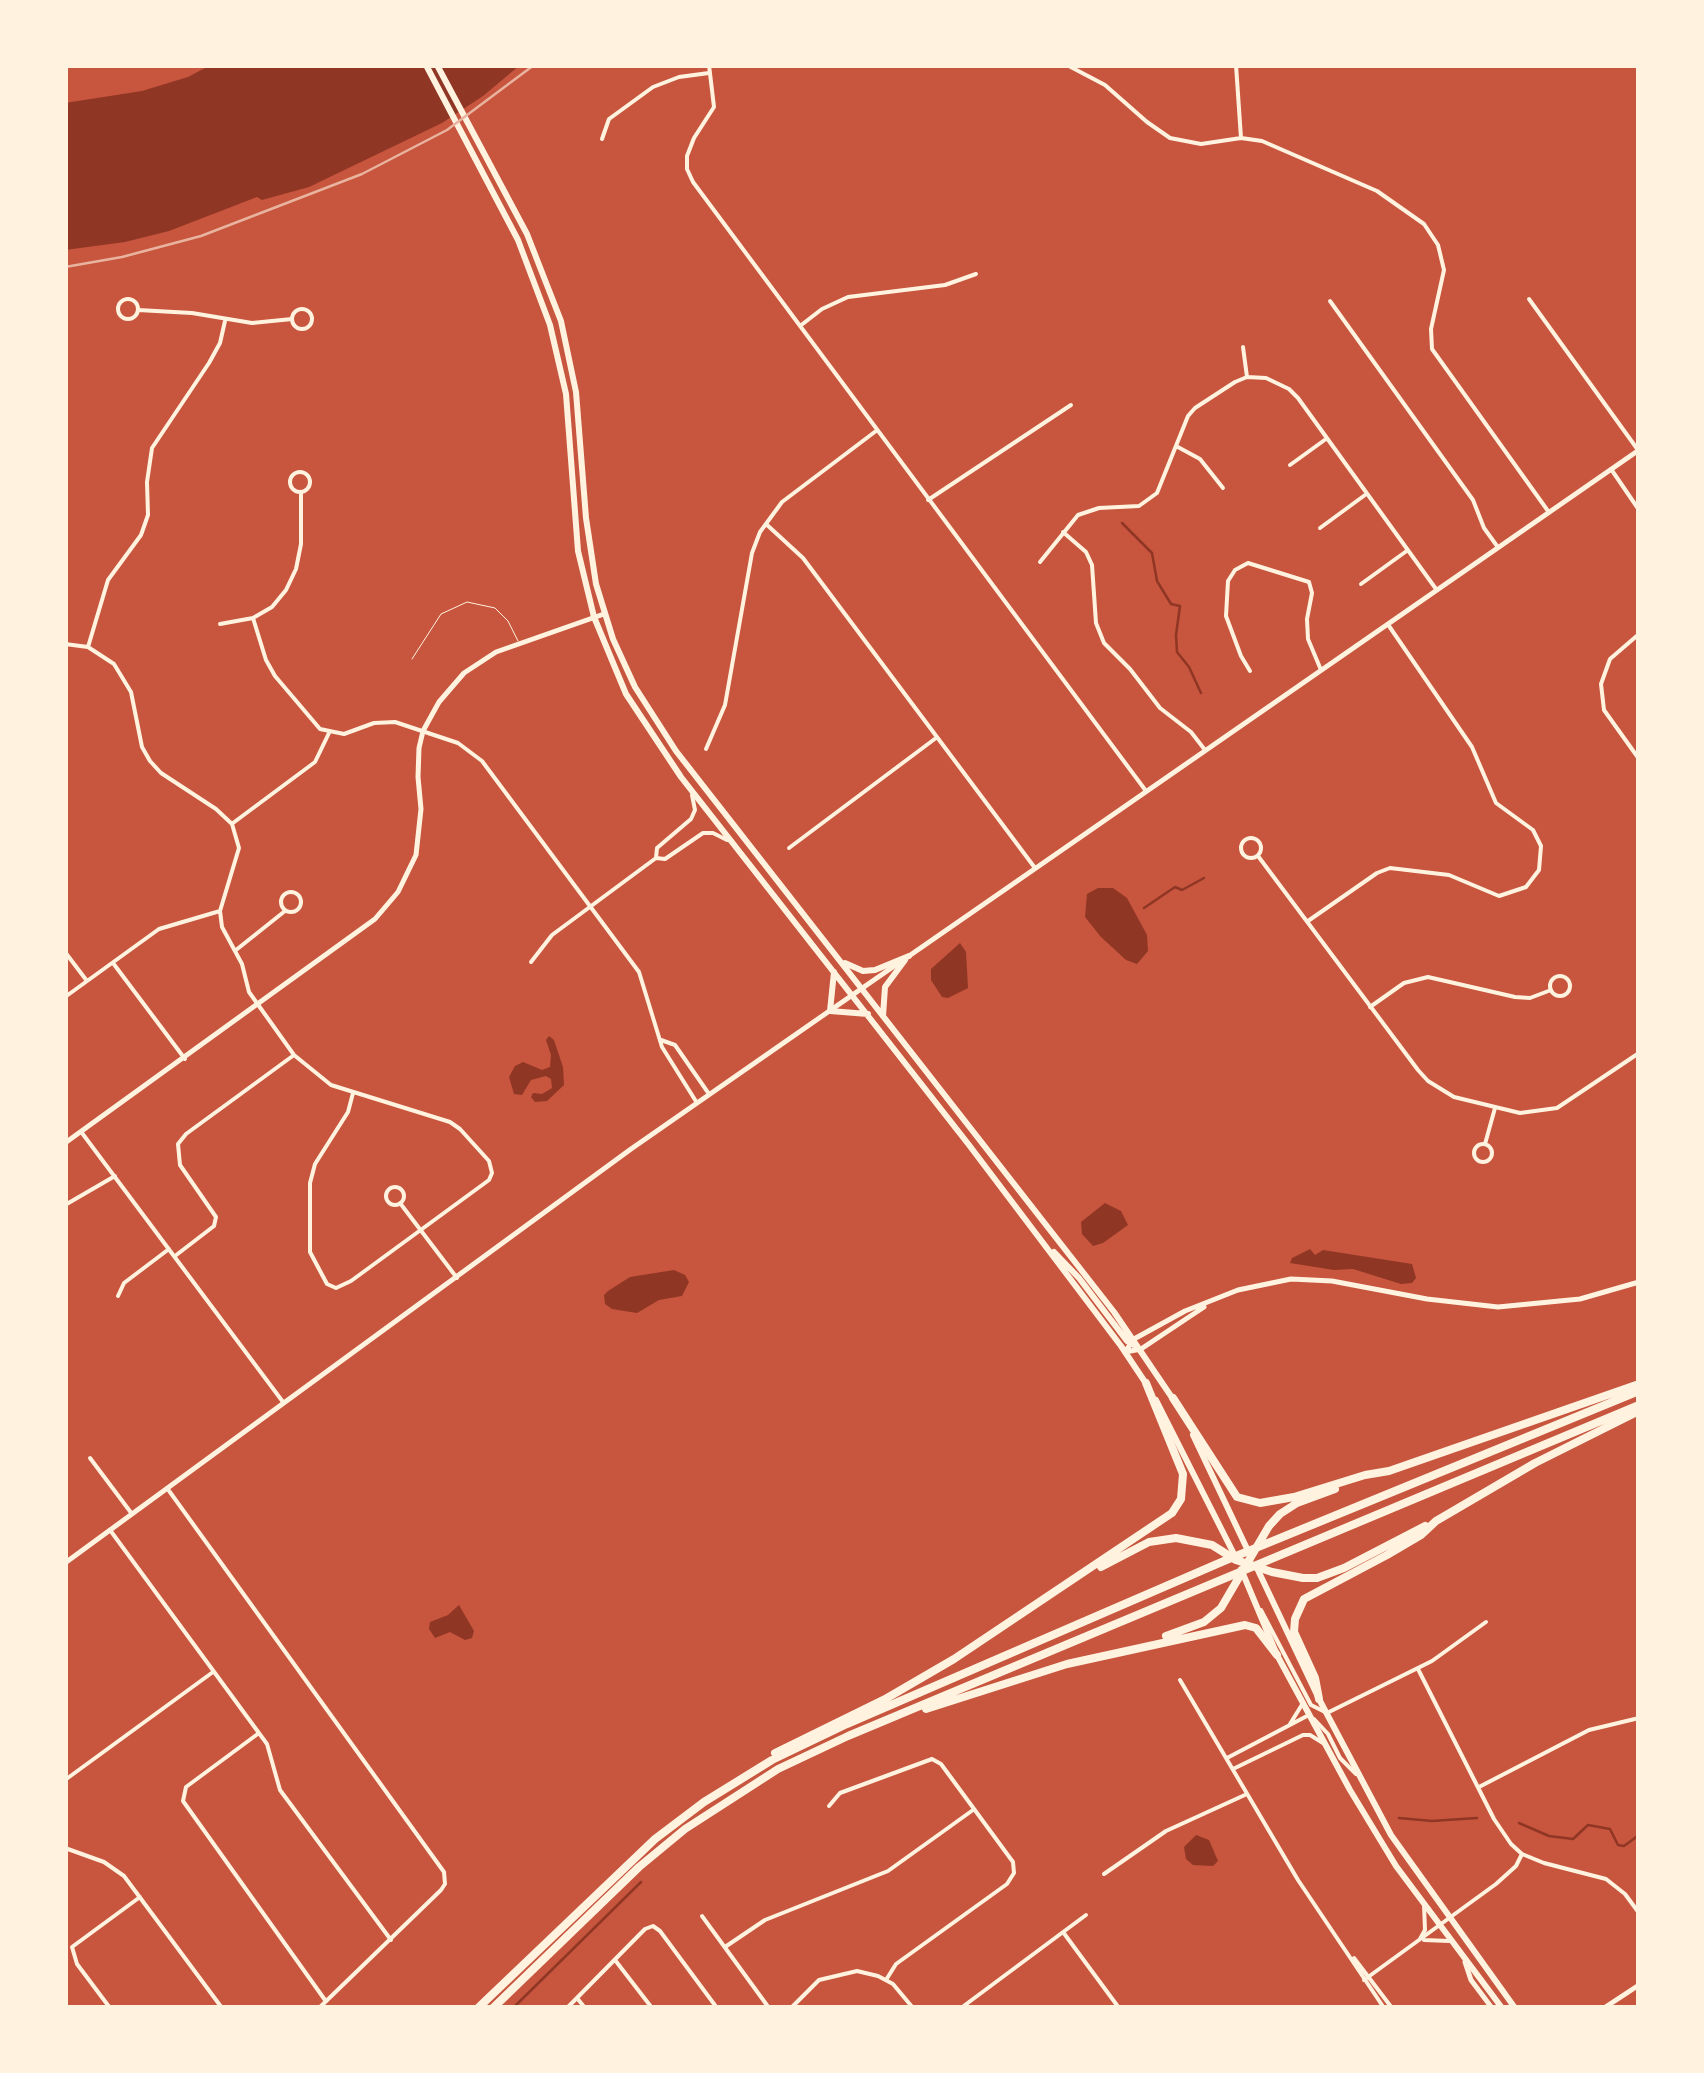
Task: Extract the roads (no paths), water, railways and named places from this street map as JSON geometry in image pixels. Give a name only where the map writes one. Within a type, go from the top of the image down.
[{"type":"highway","points":[[478,2008],[632,1859],[704,1802],[774,1754],[908,1686],[1161,1522],[1181,1500],[1183,1474],[1146,1383]]},
{"type":"highway","points":[[704,1802],[772,1760],[847,1724],[1639,1387]]},
{"type":"highway","points":[[1128,1648],[1204,1622],[1221,1608],[1245,1578],[1261,1540],[1280,1514],[1297,1503],[1639,1387]]},
{"type":"highway","points":[[1173,1398],[1242,1501],[1277,1501],[1365,1474],[1389,1471]]},
{"type":"highway","points":[[1024,1613],[1149,1542],[1189,1538],[1280,1574],[1303,1578],[1331,1574],[1436,1521],[1535,1462],[1639,1408]]},
{"type":"highway","points":[[493,2008],[639,1867],[685,1828],[778,1769],[1639,1408]]},
{"type":"highway","points":[[1320,1699],[1294,1632],[1304,1599],[1404,1545],[1436,1521]]},
{"type":"highway","points":[[874,1726],[1048,1669],[1245,1624],[1256,1628],[1277,1655]]},
{"type":"main road","points":[[426,65],[527,234],[561,321],[576,392],[590,551],[604,614],[622,663],[654,720],[1130,1345],[1245,1578],[1277,1655],[1324,1744],[1396,1866],[1502,2008]]},
{"type":"main road","points":[[436,65],[518,240],[545,308],[562,371],[578,552],[594,617],[626,694],[681,777],[1042,1241],[1130,1345],[1141,1349],[1205,1457],[1252,1563],[1359,1778],[1399,1847],[1514,2006]]},
{"type":"main road","points":[[570,448],[575,451],[583,473]]},
{"type":"main road","points":[[838,958],[863,970],[875,970],[909,956]]},
{"type":"main road","points":[[883,1017],[884,988],[909,956]]},
{"type":"main road","points":[[834,971],[830,1011],[869,1014]]},
{"type":"street","points":[[709,65],[714,107],[690,146],[687,169],[693,182],[1146,791]]},
{"type":"street","points":[[1067,65],[1105,85],[1170,138],[1201,144],[1241,138],[1262,141],[1362,184],[1424,224],[1438,245],[1444,270],[1430,329],[1432,350],[1548,511]]},
{"type":"street","points":[[1236,65],[1241,138]]},
{"type":"street","points":[[602,138],[608,119],[653,87],[679,77],[709,73]]},
{"type":"street","points":[[800,326],[848,297],[945,285],[976,274]]},
{"type":"street","points":[[138,310],[134,301],[128,299],[118,309],[120,316],[129,319],[138,310],[252,322],[292,319]]},
{"type":"street","points":[[65,1563],[697,1103],[1639,450],[1529,299]]},
{"type":"street","points":[[1330,301],[1473,500],[1484,528],[1497,546]]},
{"type":"street","points":[[88,646],[108,580],[141,535],[148,515],[152,448],[220,343],[225,320]]},
{"type":"street","points":[[1243,347],[1247,378]]},
{"type":"street","points":[[1040,562],[1078,515],[1087,510],[1139,506],[1150,501],[1163,484],[1188,416],[1213,395],[1247,378],[1274,380],[1289,388],[1436,589]]},
{"type":"street","points":[[928,500],[1072,405]]},
{"type":"street","points":[[706,749],[725,705],[752,553],[766,524],[782,502],[876,431]]},
{"type":"street","points":[[1290,466],[1326,438]]},
{"type":"street","points":[[1176,446],[1200,459],[1223,488]]},
{"type":"street","points":[[1611,469],[1639,510]]},
{"type":"street","points":[[220,624],[253,618],[272,607],[286,590],[296,570],[301,544],[301,492]]},
{"type":"street","points":[[1320,528],[1367,494]]},
{"type":"street","points":[[766,524],[802,558],[1035,868]]},
{"type":"street","points":[[1063,532],[1086,552],[1092,565],[1096,623],[1104,643],[1160,708],[1191,732],[1205,750]]},
{"type":"street","points":[[1362,584],[1408,550]]},
{"type":"street","points":[[1250,671],[1226,616],[1228,581],[1235,570],[1248,563],[1309,582],[1312,593],[1308,639],[1321,670]]},
{"type":"street","points":[[65,1143],[376,918],[410,872],[418,842],[418,763],[423,731],[439,702],[479,661],[604,614]]},
{"type":"street","points":[[253,618],[266,660],[311,722],[330,733],[344,734],[386,722],[458,743],[482,761],[638,972],[667,1058],[697,1103]]},
{"type":"street","points":[[1308,922],[1390,868],[1448,875],[1499,896],[1526,887],[1540,870],[1542,846],[1533,830],[1504,810],[1490,794],[1472,746],[1386,623]]},
{"type":"street","points":[[1639,634],[1610,659],[1601,684],[1604,710],[1639,759]]},
{"type":"street","points":[[65,644],[88,646],[103,654],[131,692],[142,747],[150,761],[232,824],[237,835],[237,862],[220,911],[222,927],[236,950],[249,992],[294,1054],[330,1085],[353,1092],[450,1122],[489,1161],[492,1173],[488,1180],[352,1281],[336,1288],[327,1284],[310,1252],[310,1183],[315,1164],[348,1112],[353,1092]]},
{"type":"street","points":[[232,824],[315,762],[330,733]]},
{"type":"street","points":[[789,848],[936,738]]},
{"type":"street","points":[[656,858],[657,848],[684,827],[695,810],[694,798],[681,777]]},
{"type":"street","points":[[530,962],[552,935],[656,858],[665,859],[703,833],[723,837],[738,850]]},
{"type":"street","points":[[1258,856],[1243,854],[1241,845],[1245,840],[1252,837],[1260,842],[1258,856],[1370,1007],[1428,1080],[1454,1097],[1530,1114],[1557,1108],[1639,1053]]},
{"type":"street","points":[[236,950],[286,911],[295,911],[300,906],[297,894],[282,896],[280,903],[286,911]]},
{"type":"street","points":[[65,997],[160,929],[220,911]]},
{"type":"street","points":[[65,952],[87,981]]},
{"type":"street","points":[[113,963],[185,1059]]},
{"type":"street","points":[[1370,1007],[1404,983],[1428,977],[1515,998],[1530,998],[1551,990]]},
{"type":"street","points":[[661,1040],[674,1045],[710,1094]]},
{"type":"street","points":[[174,1256],[208,1232],[216,1218],[180,1165],[178,1144],[294,1054]]},
{"type":"street","points":[[1485,1144],[1495,1108]]},
{"type":"street","points":[[82,1133],[284,1403]]},
{"type":"street","points":[[65,1206],[114,1176]]},
{"type":"street","points":[[400,1203],[457,1278]]},
{"type":"street","points":[[118,1296],[124,1283],[169,1249]]},
{"type":"street","points":[[1130,1345],[1185,1311],[1255,1285],[1291,1279],[1332,1281],[1427,1299],[1498,1307],[1580,1300],[1639,1282]]},
{"type":"street","points":[[1130,1345],[1141,1349],[1210,1302]]},
{"type":"street","points":[[90,1458],[132,1514]]},
{"type":"street","points":[[167,1488],[444,1872],[445,1884],[320,2008]]},
{"type":"street","points":[[110,1530],[258,1733],[271,1754],[280,1790],[390,1940]]},
{"type":"street","points":[[1255,1602],[1311,1705],[1326,1713],[1418,1669],[1486,1622]]},
{"type":"street","points":[[1418,1669],[1503,1833],[1522,1854],[1606,1880],[1625,1894],[1639,1913]]},
{"type":"street","points":[[65,1780],[213,1672]]},
{"type":"street","points":[[1180,1680],[1298,1880],[1366,1978],[1392,2008]]},
{"type":"street","points":[[1290,1724],[1304,1702]]},
{"type":"street","points":[[1227,1758],[1309,1714],[1324,1728],[1340,1758],[1359,1778]]},
{"type":"street","points":[[1479,1787],[1589,1730],[1639,1718]]},
{"type":"street","points":[[258,1733],[186,1787],[182,1801],[326,2001]]},
{"type":"street","points":[[1233,1769],[1302,1735],[1310,1735],[1324,1744]]},
{"type":"street","points":[[829,1806],[840,1793],[932,1758],[941,1764],[1014,1867],[1007,1884],[896,1964],[886,1980]]},
{"type":"street","points":[[1104,1874],[1166,1831],[1247,1794]]},
{"type":"street","points":[[725,1946],[765,1920],[888,1871],[974,1809]]},
{"type":"street","points":[[65,1848],[114,1868],[140,1896],[222,2008]]},
{"type":"street","points":[[1366,1978],[1496,1884],[1516,1866],[1522,1854]]},
{"type":"street","points":[[110,2008],[77,1964],[72,1948],[140,1896]]},
{"type":"street","points":[[1419,1940],[1425,1930],[1424,1905]]},
{"type":"street","points":[[960,2008],[1086,1914]]},
{"type":"street","points":[[702,1916],[769,2008]]},
{"type":"street","points":[[567,2008],[649,1926],[660,1930],[718,2008]]},
{"type":"street","points":[[1063,1932],[1119,2008]]},
{"type":"street","points":[[1419,1940],[1444,1938],[1451,1942]]},
{"type":"street","points":[[1462,1954],[1472,1980],[1492,2008]]},
{"type":"street","points":[[615,1960],[652,2008]]},
{"type":"street","points":[[791,2008],[811,1986],[835,1974],[864,1972],[886,1980],[912,2006]]},
{"type":"street","points":[[1366,1978],[1384,2008]]},
{"type":"street","points":[[1604,2008],[1639,1985]]},
{"type":"street","points":[[577,1998],[585,2008]]},
{"type":"street","points":[[903,2008],[912,2006]]},
{"type":"lane","points":[[412,659],[441,614],[467,602],[496,608],[520,644]]},
{"type":"waterway","points":[[1122,523],[1152,553],[1157,581],[1171,604],[1180,606],[1177,652],[1201,693]]},
{"type":"waterway","points":[[1144,908],[1175,887],[1182,890],[1204,878]]},
{"type":"waterway","points":[[1399,1818],[1477,1818]]},
{"type":"waterway","points":[[1519,1823],[1549,1836],[1573,1839],[1588,1825],[1610,1829],[1618,1845],[1624,1846],[1639,1835]]},
{"type":"waterway","points":[[513,2008],[641,1882]]},
{"type":"railway","points":[[65,267],[201,236],[362,174],[447,130],[534,65]]}]
